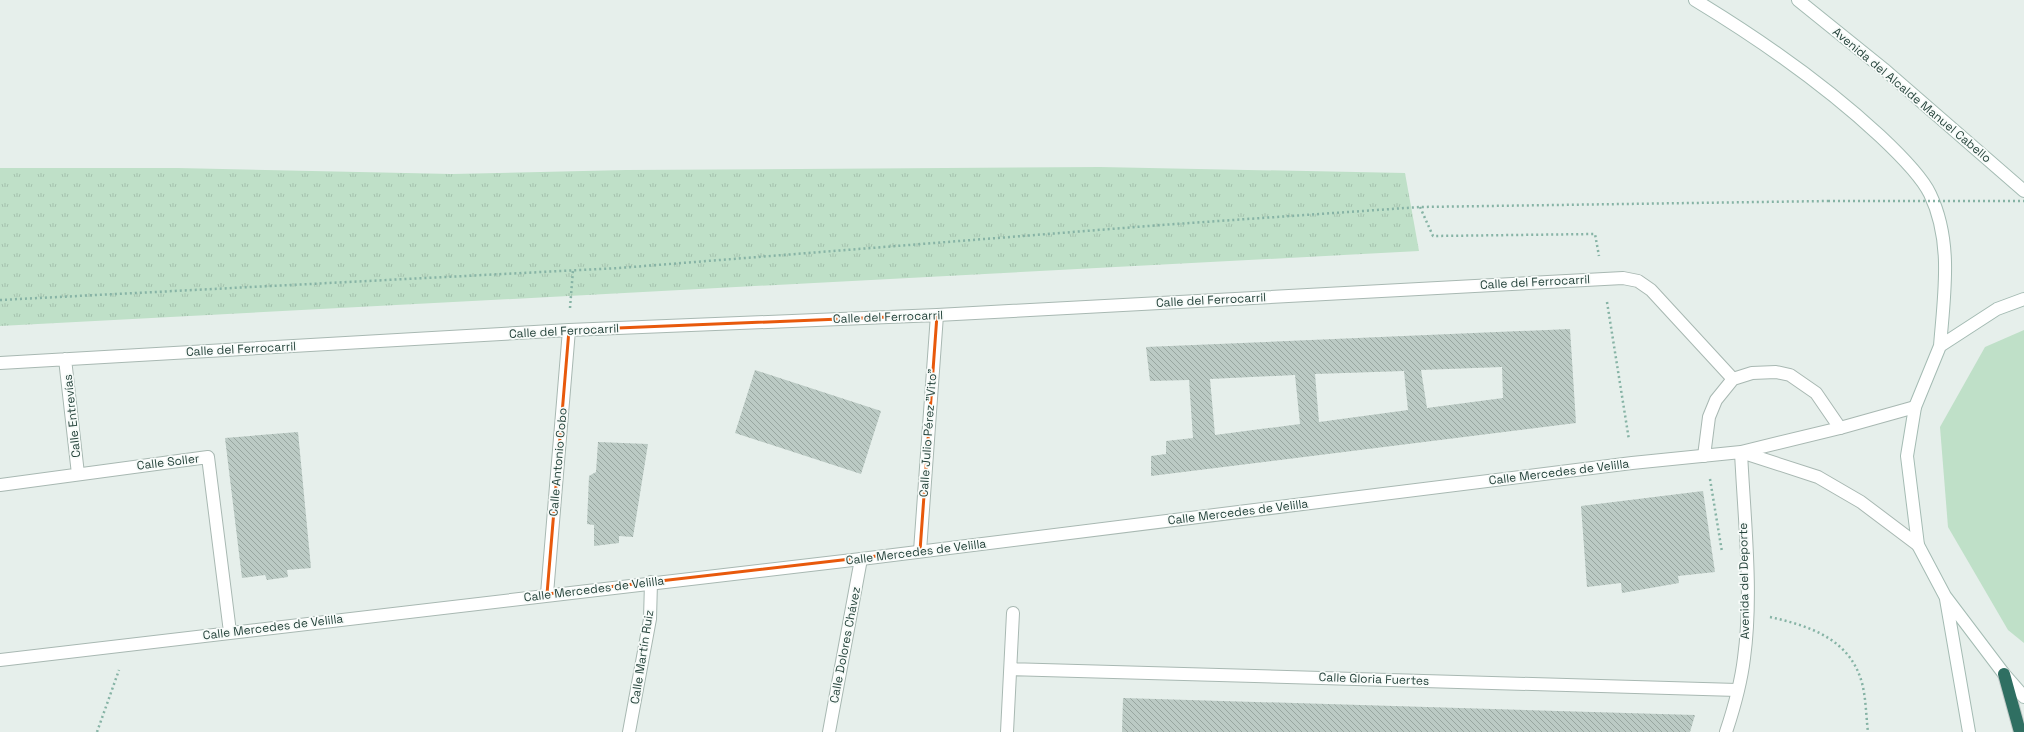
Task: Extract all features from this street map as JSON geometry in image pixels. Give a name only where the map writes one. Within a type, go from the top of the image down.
[{"type":"highway","points":[[2004,674],[2020,732]]},
{"type":"street","points":[[1695,0],[1747,32],[1841,100],[1903,157],[1930,193],[1942,234],[1946,273],[1940,346],[1915,406],[1907,456],[1918,545],[1945,596],[2004,674],[2024,696]]},
{"type":"street","name":"Avenida del Alcalde Manuel Cabello","points":[[1798,0],[1886,71],[2024,191]]},
{"type":"street","name":"Calle del Ferrocarril","points":[[0,363],[569,330],[937,315],[1623,278],[1638,281],[1651,290],[1733,379]]},
{"type":"street","points":[[1940,346],[1997,309],[2024,299]]},
{"type":"street","name":"Calle Julio Pérez \"Vito\"","points":[[920,551],[937,315]]},
{"type":"street","name":"Calle Antonio Cobo","points":[[547,594],[569,330]]},
{"type":"street","name":"Calle Entrevías","points":[[65,359],[78,474]]},
{"type":"street","points":[[1704,456],[1709,416],[1716,400],[1733,379],[1752,373],[1776,372],[1790,375],[1816,393],[1840,428]]},
{"type":"street","points":[[1741,452],[1840,428],[1915,406]]},
{"type":"street","points":[[1741,452],[1818,477],[1861,502],[1918,545]]},
{"type":"street","name":"Calle Mercedes de Velilla","points":[[0,660],[547,594],[861,559],[1632,463],[1741,452]]},
{"type":"street","name":"Avenida del Deporte","points":[[1726,732],[1744,659],[1747,612],[1741,452]]},
{"type":"street","name":"Calle Soller","points":[[0,484],[208,457],[230,632]]},
{"type":"street","name":"Calle Dolores Chávez","points":[[829,732],[861,559]]},
{"type":"street","name":"Calle Martín Ruiz","points":[[629,732],[650,619],[651,582]]},
{"type":"street","points":[[1945,596],[1968,732]]},
{"type":"street","points":[[1007,732],[1013,613]]},
{"type":"street","name":"Calle Gloria Fuertes","points":[[1011,668],[1737,690]]},
{"type":"path","points":[[0,300],[573,270],[1161,225],[1420,207],[1828,201],[2024,201]]},
{"type":"path","points":[[1420,207],[1433,236],[1595,234],[1632,463]]},
{"type":"path","points":[[569,330],[573,270]]},
{"type":"path","points":[[1704,479],[1711,479],[1722,555]]},
{"type":"path","points":[[1747,612],[1799,623],[1821,634],[1845,651],[1857,668],[1863,684],[1868,732]]},
{"type":"path","points":[[97,732],[128,645]]},
{"type":"highlighted area","points":[[937,315],[920,551],[547,594],[569,330]]},
{"type":"green space","points":[[1100,167],[1405,173],[1419,251],[0,326],[0,168],[178,168],[452,174],[626,170]]},
{"type":"green space","points":[[2024,330],[2024,643],[2008,630],[1948,527],[1940,427],[1985,347]]},
{"type":"building","points":[[1570,329],[1576,423],[1151,476],[1151,456],[1166,454],[1166,441],[1193,438],[1189,380],[1150,381],[1146,347]],"holes":[[[1502,367],[1503,398],[1427,408],[1421,370]],[[1404,371],[1408,410],[1319,422],[1315,374]],[[1295,375],[1300,424],[1215,435],[1210,379]]]},
{"type":"building","points":[[755,370],[881,411],[861,474],[735,433]]},
{"type":"building","points":[[298,432],[311,568],[287,570],[288,577],[267,580],[265,575],[242,578],[225,438]]},
{"type":"building","points":[[598,442],[648,444],[633,537],[619,536],[619,543],[594,546],[594,525],[587,524],[589,476],[596,472]]},
{"type":"building","points":[[1703,491],[1715,572],[1678,576],[1679,583],[1622,593],[1621,583],[1587,587],[1581,506]]},
{"type":"building","points":[[1123,698],[1695,715],[1690,732],[1122,732]]}]
